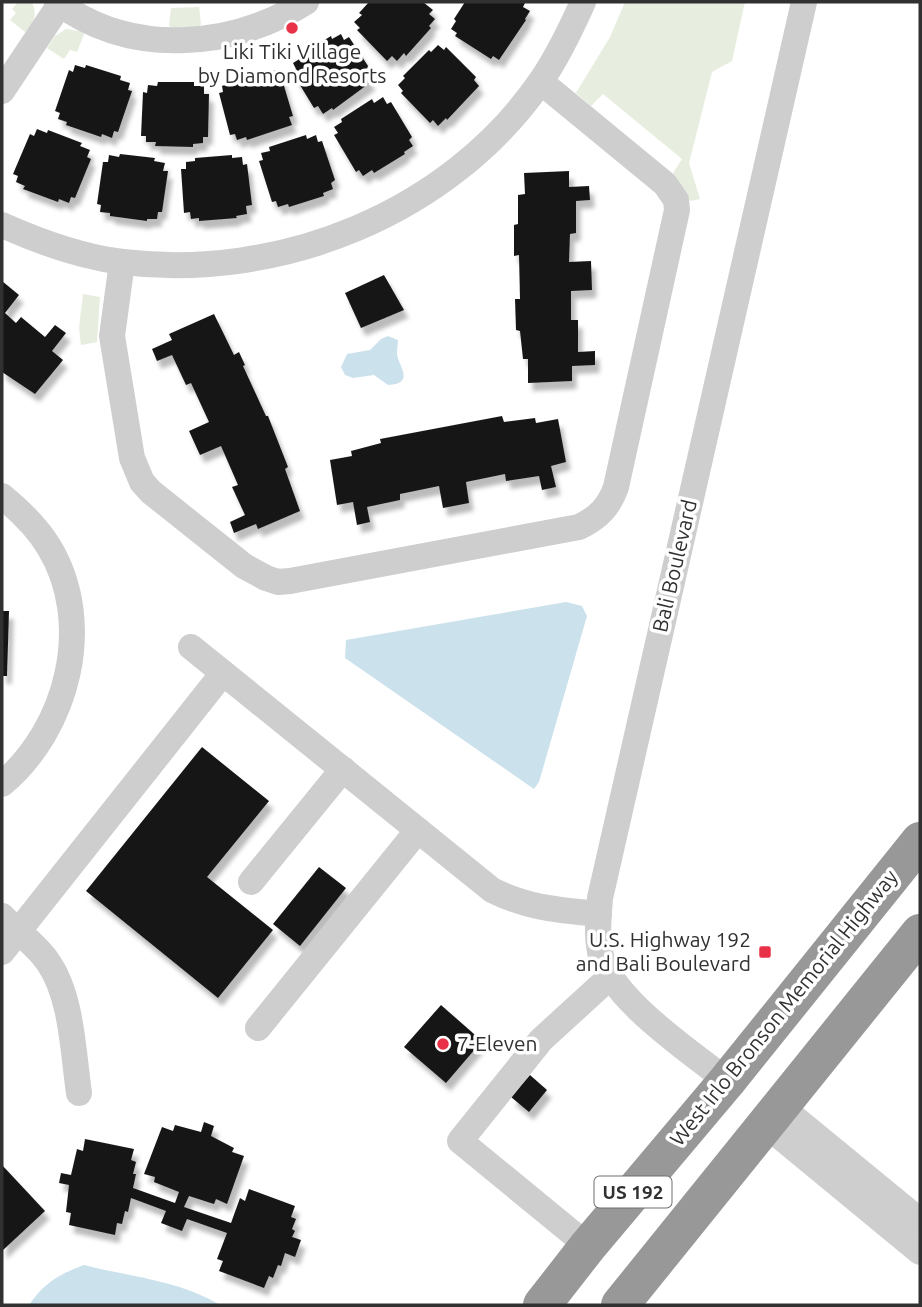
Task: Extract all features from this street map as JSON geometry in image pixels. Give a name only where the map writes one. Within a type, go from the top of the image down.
[{"type":"highway","name":"West Irlo Bronson Memorial Highway","points":[[542,1305],[920,841]]},
{"type":"highway","name":"US 192","points":[[620,1305],[920,933]]},
{"type":"highway","points":[[772,1115],[761,1086],[764,1057],[786,1008]]},
{"type":"highway","points":[[698,1208],[729,1124],[730,1098],[727,1081]]},
{"type":"street","points":[[2,91],[59,3],[81,17],[124,33],[170,41],[193,41],[216,38],[266,24],[306,2]]},
{"type":"street","points":[[2,225],[54,245],[122,262],[182,265],[252,259],[320,242],[355,229],[387,215],[449,176],[500,129],[541,82],[583,2]]},
{"type":"street","name":"Bali Boulevard","points":[[727,1081],[629,1001],[611,976],[600,954],[597,929],[602,887],[804,2]]},
{"type":"street","points":[[122,262],[112,336],[136,470],[151,492],[255,573],[278,582],[290,581],[579,527],[602,512],[616,487],[677,210],[676,200],[665,184],[541,82]]},
{"type":"street","points":[[2,496],[35,529],[57,564],[68,600],[71,640],[68,678],[54,716],[33,751],[2,784]]},
{"type":"street","points":[[191,647],[492,890],[514,902],[599,914]]},
{"type":"street","points":[[2,953],[10,923],[223,673]]},
{"type":"street","points":[[251,882],[343,769]]},
{"type":"street","points":[[258,1028],[418,830]]},
{"type":"street","points":[[10,923],[47,960],[61,987],[79,1093]]},
{"type":"street","points":[[588,1246],[460,1141],[541,1040],[611,976]]},
{"type":"street","points":[[772,1115],[920,1221]]},
{"type":"street","points":[[772,1115],[920,1252]]},
{"type":"green space","points":[[18,2],[32,2],[34,6],[33,22],[25,32],[10,20],[16,13],[12,9]]},
{"type":"green space","points":[[625,2],[745,2],[732,61],[712,72],[689,163],[700,199],[690,201],[673,173],[682,159],[603,94],[591,106],[576,93],[610,37]]},
{"type":"green space","points":[[199,7],[199,28],[171,29],[171,8]]},
{"type":"green space","points":[[66,29],[85,32],[77,52],[70,50],[64,59],[47,48],[55,36]]},
{"type":"green space","points":[[83,294],[100,297],[97,342],[81,345],[79,328]]},
{"type":"water","points":[[388,336],[398,340],[397,353],[404,377],[402,381],[388,385],[374,375],[353,378],[345,375],[341,367],[347,354],[370,350]]},
{"type":"water","points":[[566,602],[582,606],[587,616],[539,782],[534,789],[345,658],[346,640]]},
{"type":"water","points":[[84,1265],[188,1290],[220,1305],[29,1305],[53,1280]]},
{"type":"building","points":[[369,2],[423,2],[433,10],[429,14],[435,19],[429,26],[431,28],[406,56],[404,53],[397,61],[392,56],[387,61],[357,30],[360,28],[354,22],[362,15],[359,13]]},
{"type":"building","points":[[465,2],[522,2],[525,3],[523,7],[530,11],[499,60],[493,56],[491,59],[455,36],[457,33],[451,29]]},
{"type":"building","points":[[341,34],[344,40],[349,37],[372,72],[366,76],[371,82],[333,110],[332,108],[323,114],[318,106],[314,108],[292,72],[296,69],[293,63],[301,58],[300,55],[331,36],[332,39]]},
{"type":"building","points":[[438,45],[444,50],[446,47],[476,77],[474,80],[479,86],[438,126],[433,120],[430,123],[401,93],[403,91],[398,85],[405,78],[403,76],[429,50],[431,52]]},
{"type":"building","points":[[75,65],[85,68],[86,65],[121,76],[120,80],[130,83],[128,90],[132,91],[118,132],[114,131],[112,138],[66,125],[67,122],[58,119],[60,113],[55,111],[69,70],[73,72]]},
{"type":"building","points":[[266,70],[267,73],[276,70],[278,77],[281,76],[293,116],[289,117],[292,125],[247,140],[246,137],[237,140],[235,134],[230,135],[219,93],[223,92],[222,86],[230,83],[229,79]]},
{"type":"building","points":[[158,82],[194,82],[194,86],[204,86],[204,94],[209,94],[208,137],[203,137],[203,143],[193,144],[193,147],[155,146],[156,142],[146,142],[146,136],[141,136],[143,92],[147,93],[148,85],[157,86]]},
{"type":"building","points":[[383,97],[387,104],[391,102],[412,137],[409,140],[413,146],[374,173],[372,170],[363,176],[359,170],[356,172],[334,135],[338,133],[334,127],[342,122],[341,119],[372,99],[374,103]]},
{"type":"building","points":[[37,129],[47,133],[48,130],[82,143],[80,146],[90,150],[87,157],[91,159],[75,198],[71,197],[69,203],[59,199],[58,202],[23,189],[25,186],[16,182],[18,176],[13,174],[30,134],[34,136]]},
{"type":"building","points":[[306,135],[307,139],[316,135],[318,142],[322,141],[335,180],[331,183],[333,189],[323,193],[324,196],[289,207],[288,204],[278,207],[276,201],[272,202],[259,161],[263,160],[261,153],[270,151],[269,147]]},
{"type":"building","points":[[120,154],[155,158],[154,161],[165,163],[163,171],[168,171],[162,212],[158,212],[157,219],[147,221],[100,212],[101,205],[97,204],[103,162],[108,162],[109,155],[119,157]]},
{"type":"building","points":[[232,155],[232,158],[242,157],[243,165],[247,164],[252,205],[246,206],[247,214],[236,216],[237,218],[199,221],[199,218],[191,219],[190,212],[184,213],[181,169],[186,169],[186,162],[195,161],[195,158]]},
{"type":"building","points":[[569,171],[569,187],[589,186],[590,200],[576,201],[576,233],[570,234],[569,262],[591,261],[592,290],[571,291],[571,320],[578,320],[578,352],[595,351],[595,365],[572,366],[572,381],[528,383],[528,359],[523,359],[520,331],[516,330],[515,299],[520,299],[519,255],[514,256],[514,225],[518,224],[518,195],[525,194],[524,173]]},
{"type":"building","points":[[384,275],[404,310],[361,328],[345,293]]},
{"type":"building","points":[[2,281],[19,295],[5,313],[16,323],[21,317],[45,337],[55,325],[66,333],[52,351],[63,360],[35,394],[2,372]]},
{"type":"building","points":[[214,314],[234,355],[239,352],[245,365],[243,366],[268,416],[288,467],[285,469],[300,511],[258,529],[256,524],[234,533],[230,522],[245,515],[232,487],[238,485],[221,446],[200,455],[189,431],[209,422],[191,383],[186,385],[172,355],[157,361],[152,349],[172,340],[169,334]]},
{"type":"building","points":[[502,416],[504,422],[535,418],[536,423],[558,419],[566,462],[551,466],[556,487],[542,490],[539,476],[506,481],[505,474],[466,482],[469,503],[443,508],[439,486],[400,494],[400,500],[367,507],[370,522],[357,525],[353,502],[337,505],[330,460],[352,456],[351,451],[381,443],[380,439]]},
{"type":"building","points":[[2,611],[9,611],[7,676],[2,676]]},
{"type":"building","points":[[202,747],[269,801],[207,877],[273,930],[218,998],[86,891]]},
{"type":"building","points":[[319,867],[346,888],[300,946],[273,924]]},
{"type":"building","name":"7-Eleven","points":[[441,1005],[482,1041],[446,1083],[404,1047]]},
{"type":"building","points":[[530,1075],[547,1090],[529,1112],[511,1097]]},
{"type":"building","points":[[204,1122],[214,1126],[211,1136],[234,1148],[232,1152],[244,1156],[227,1204],[216,1199],[214,1204],[189,1196],[184,1207],[231,1223],[240,1198],[245,1201],[249,1189],[295,1206],[291,1217],[296,1219],[292,1237],[301,1240],[295,1257],[285,1253],[281,1266],[278,1265],[273,1278],[269,1276],[264,1288],[219,1271],[223,1261],[217,1259],[227,1233],[187,1219],[182,1231],[161,1223],[166,1211],[131,1198],[122,1224],[117,1223],[115,1235],[69,1225],[71,1213],[66,1212],[69,1185],[59,1183],[61,1173],[71,1175],[77,1149],[83,1151],[85,1139],[134,1149],[131,1160],[136,1162],[133,1188],[175,1203],[179,1192],[154,1182],[155,1177],[144,1174],[162,1127],[173,1131],[175,1125],[201,1132]]},
{"type":"building","points":[[2,1165],[45,1211],[2,1251]]},
{"type":"place","name":"Liki Tiki Village by Diamond Resorts","points":[[292,28]]},
{"type":"place","name":"U.S. Highway 192 and Bali Boulevard","points":[[765,952]]},
{"type":"place","name":"7-Eleven","points":[[443,1044]]}]
